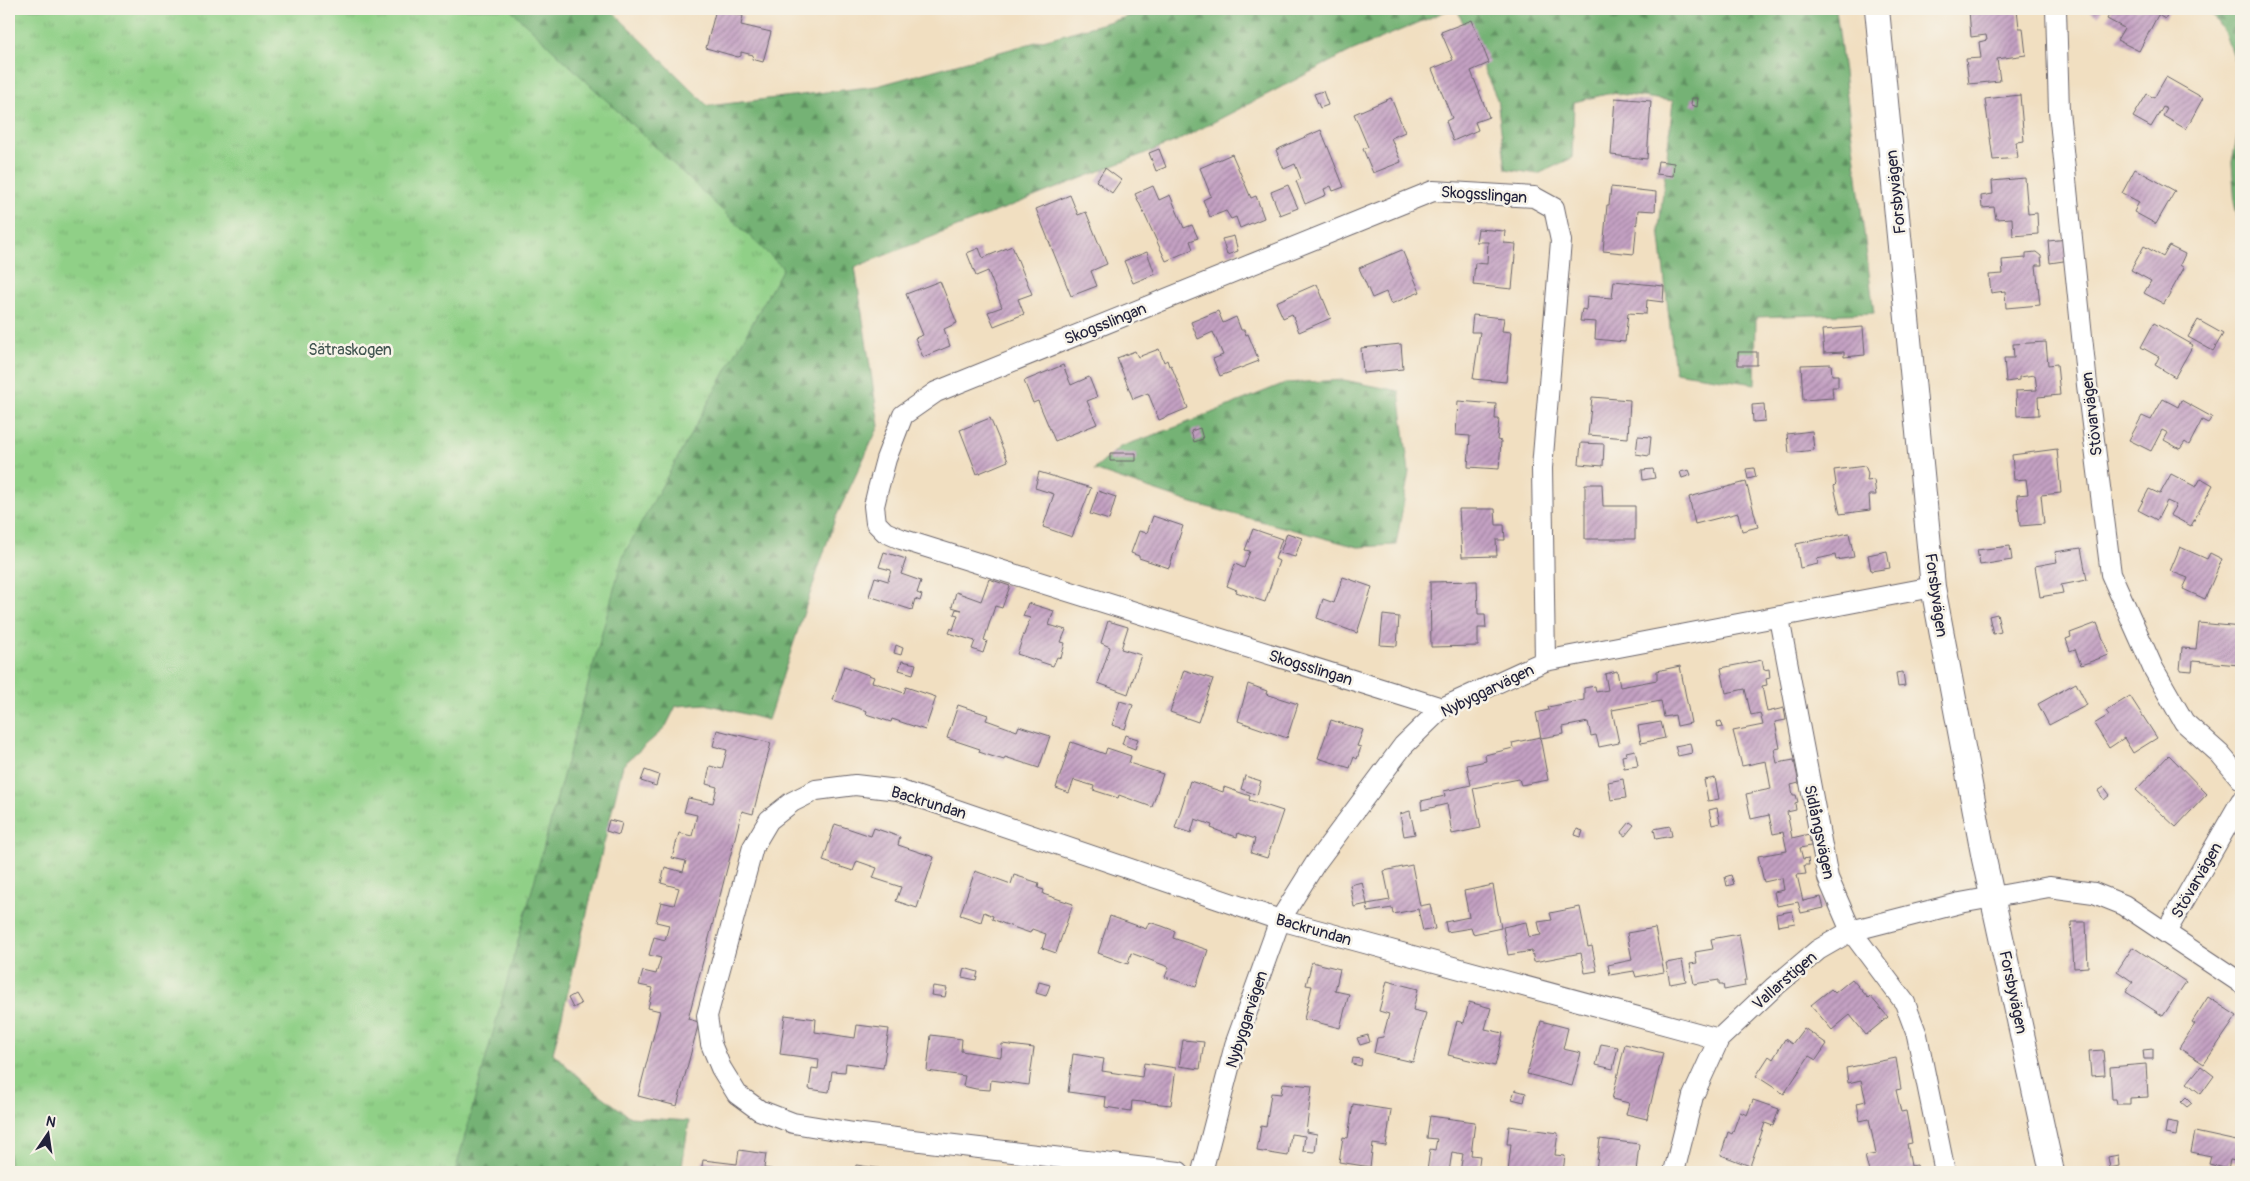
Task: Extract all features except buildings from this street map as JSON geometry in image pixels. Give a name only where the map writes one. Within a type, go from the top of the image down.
[{"type":"street","name":"Forsbyvägen","points":[[1877,9],[1933,587],[1984,859],[1994,896],[2052,1172]]},
{"type":"street","name":"Stövarvägen","points":[[2056,9],[2059,111],[2087,385],[2111,574],[2153,668],[2184,722],[2220,754],[2241,779]]},
{"type":"street","name":"Skogsslingan","points":[[1442,708],[900,539],[884,532],[876,523],[874,506],[886,459],[903,415],[936,392],[1433,191],[1534,197],[1554,208],[1561,241],[1542,468],[1545,661]]},
{"type":"street","name":"Nybyggarvägen","points":[[1202,1172],[1236,1045],[1280,920],[1315,864],[1404,746],[1442,708],[1545,661],[1779,618],[1933,587]]},
{"type":"street","name":"Sidlångsvägen","points":[[1779,618],[1828,878],[1851,931],[1905,1003],[1917,1035],[1946,1172]]},
{"type":"street","name":"Backrundan","points":[[1179,1172],[854,1133],[793,1123],[759,1110],[738,1094],[721,1068],[710,1044],[707,1016],[753,847],[769,820],[792,802],[816,790],[855,784],[898,790],[1280,920],[1719,1039]]},
{"type":"street","name":"Stövarvägen","points":[[2166,932],[2241,801]]},
{"type":"street","name":"Vallarstigen","points":[[1674,1172],[1693,1096],[1719,1039],[1773,988],[1818,950],[1851,931],[1960,903],[2049,887],[2094,893],[2124,905],[2241,984]]},
{"type":"green space","name":"Sätraskogen","points":[[9,9],[610,9],[708,106],[877,86],[1155,9],[1451,9],[1351,51],[1179,140],[855,267],[879,426],[835,519],[768,720],[706,704],[676,706],[665,728],[623,765],[553,1053],[586,1084],[630,1117],[689,1121],[681,1172],[9,1172]]},
{"type":"green space","name":"Sätraskogen","points":[[9,9],[510,9],[783,268],[623,556],[455,1172],[9,1172]]},
{"type":"green space","points":[[1457,9],[1836,9],[1874,313],[1756,317],[1755,384],[1675,372],[1659,228],[1673,101],[1611,93],[1574,102],[1572,158],[1538,174],[1506,169],[1497,99]]},
{"type":"green space","points":[[2208,9],[2241,9],[2241,235],[2235,206],[2232,162],[2238,132],[2240,76],[2224,32]]},
{"type":"green space","points":[[1344,380],[1399,391],[1409,472],[1396,545],[1358,547],[1192,503],[1094,470],[1120,447],[1179,426],[1285,383]]}]
